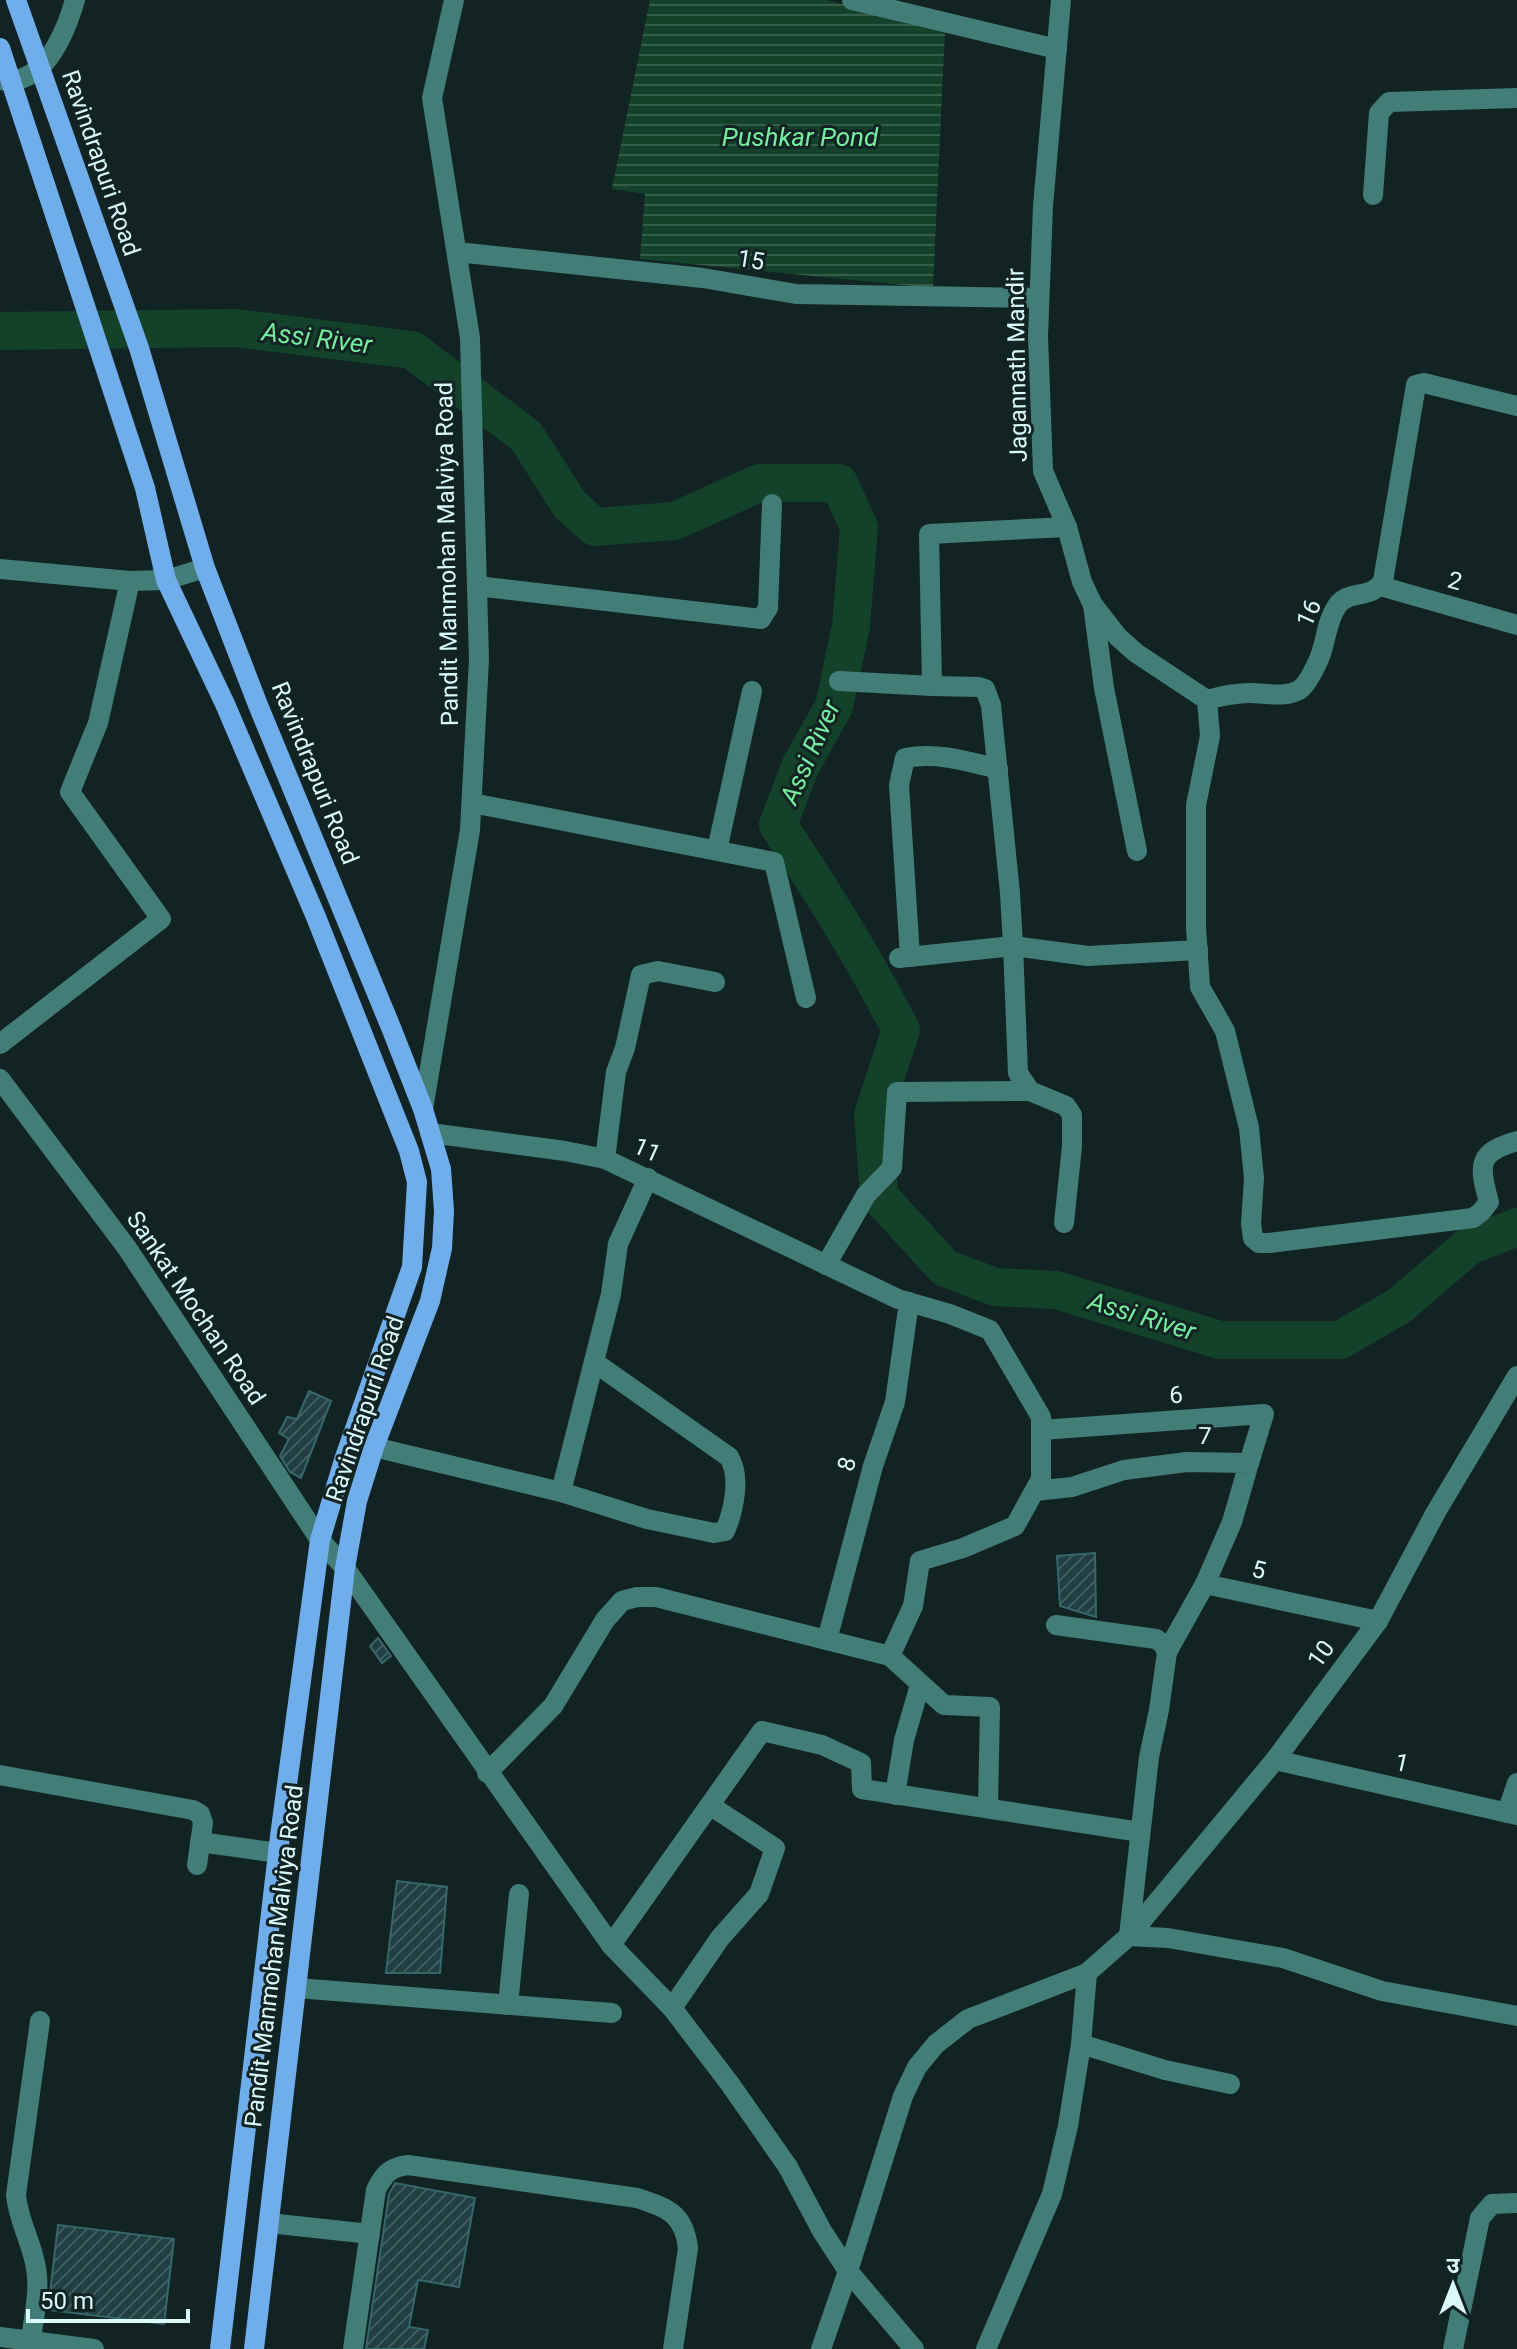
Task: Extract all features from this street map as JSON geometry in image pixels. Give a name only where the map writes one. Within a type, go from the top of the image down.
[{"type":"main road","name":"Ravindrapuri Road","points":[[16,0],[139,348],[205,568],[423,1109],[441,1169],[444,1211],[442,1248],[430,1301],[374,1447],[357,1501],[345,1568]]},
{"type":"main road","name":"Ravindrapuri Road","points":[[0,48],[6,81],[66,249],[145,488],[166,580],[225,704],[316,917],[409,1151],[417,1182],[412,1267],[345,1457],[320,1540],[278,1853],[220,2349]]},
{"type":"main road","name":"Pandit Manmohan Malviya Road","points":[[254,2349],[345,1568]]},
{"type":"street","points":[[6,81],[40,69],[68,24],[75,0]]},
{"type":"street","name":"Pandit Manmohan Malviya Road","points":[[423,1109],[470,830],[479,659],[470,338],[432,98],[454,0]]},
{"type":"street","points":[[852,0],[1057,49]]},
{"type":"street","name":"Jagannath Mandir","points":[[1061,0],[1043,206],[1039,298],[1043,471],[1067,527],[1082,582],[1093,605],[1118,637],[1136,653],[1207,700]]},
{"type":"street","points":[[1373,195],[1379,113],[1389,102],[1517,98]]},
{"type":"street","name":"15","points":[[457,252],[703,278],[796,294],[1039,298]]},
{"type":"street","points":[[1380,586],[1416,385],[1424,383],[1517,406]]},
{"type":"street","points":[[477,586],[761,619],[768,608],[772,504]]},
{"type":"street","points":[[932,686],[929,534],[1067,527]]},
{"type":"street","points":[[0,569],[130,581],[166,580],[205,568]]},
{"type":"street","points":[[0,1044],[161,919],[70,792],[98,723],[130,581]]},
{"type":"street","name":"2","points":[[1380,586],[1517,625]]},
{"type":"street","name":"16","points":[[1207,700],[1249,693],[1285,694],[1297,691],[1304,686],[1319,660],[1339,602],[1348,597],[1369,594],[1380,586]]},
{"type":"street","points":[[1093,605],[1104,688],[1137,851]]},
{"type":"street","points":[[839,681],[985,689],[991,705],[1010,893],[1018,1073],[1030,1091]]},
{"type":"street","points":[[717,850],[752,691]]},
{"type":"street","points":[[1207,700],[1210,736],[1196,805],[1200,987],[1225,1031],[1249,1128],[1254,1178],[1253,1238],[1259,1243],[1473,1218],[1489,1202],[1482,1163],[1487,1153],[1493,1148],[1517,1141]]},
{"type":"street","points":[[998,769],[946,756],[924,754],[905,758],[899,785],[904,958],[1013,946],[1088,956],[1198,950]]},
{"type":"street","points":[[472,803],[774,862],[806,998]]},
{"type":"street","points":[[605,1159],[616,1072],[625,1048],[641,975],[658,971],[715,982]]},
{"type":"street","name":"Sankat Mochan Road","points":[[0,1079],[127,1248],[320,1540],[345,1568],[487,1773],[611,1945],[672,2008],[788,2167],[822,2231],[848,2271],[914,2349]]},
{"type":"street","points":[[826,1265],[866,1195],[892,1168],[897,1092],[1030,1091],[1066,1106],[1072,1115],[1072,1146],[1064,1223]]},
{"type":"street","name":"11","points":[[430,1133],[605,1159],[909,1302],[990,1330],[1041,1417],[1041,1430]]},
{"type":"street","points":[[561,1492],[611,1294],[618,1244],[648,1178]]},
{"type":"street","name":"8","points":[[827,1640],[873,1466],[895,1402],[909,1302]]},
{"type":"street","points":[[374,1447],[561,1492],[647,1519],[714,1533],[725,1531],[730,1520],[736,1476],[729,1457],[594,1362]]},
{"type":"street","name":"10","points":[[1087,1973],[1129,1936],[1275,1760],[1378,1621],[1436,1512],[1517,1376]]},
{"type":"street","name":"6","points":[[1041,1430],[1264,1414],[1249,1463]]},
{"type":"street","points":[[890,1656],[913,1606],[920,1561],[963,1548],[1015,1526],[1041,1479],[1041,1430]]},
{"type":"street","name":"7","points":[[1035,1491],[1072,1487],[1124,1470],[1174,1463],[1249,1463]]},
{"type":"street","points":[[1249,1463],[1232,1522],[1205,1584],[1167,1652],[1140,1832],[1129,1936],[1168,1938],[1283,1958],[1382,1991],[1517,2016]]},
{"type":"street","name":"5","points":[[1205,1584],[1378,1621]]},
{"type":"street","points":[[487,1773],[553,1706],[605,1620],[622,1601],[656,1597],[890,1656],[944,1705],[990,1707],[988,1807]]},
{"type":"street","points":[[1056,1625],[1156,1639],[1167,1652]]},
{"type":"street","points":[[895,1795],[904,1740],[920,1685]]},
{"type":"street","points":[[611,1945],[762,1731],[822,1745],[861,1763],[862,1789],[1140,1832]]},
{"type":"street","name":"1","points":[[1275,1760],[1512,1814]]},
{"type":"street","points":[[0,1775],[193,1810],[200,1814],[203,1823],[197,1865]]},
{"type":"street","points":[[1512,1814],[1517,1783]]},
{"type":"street","points":[[672,2008],[720,1938],[759,1894],[775,1848],[711,1806]]},
{"type":"street","points":[[200,1842],[278,1853]]},
{"type":"street","points":[[508,2005],[519,1894]]},
{"type":"street","points":[[821,2349],[903,2096],[917,2067],[936,2044],[968,2019],[1087,1973],[1081,2044],[1068,2126],[1052,2194],[986,2349]]},
{"type":"street","points":[[297,1988],[612,2013]]},
{"type":"street","points":[[31,2339],[38,2280],[35,2261],[8,2193],[40,2021]]},
{"type":"street","points":[[1081,2044],[1165,2070],[1230,2084]]},
{"type":"street","points":[[353,2349],[376,2190],[383,2175],[394,2167],[408,2165],[637,2198],[661,2206],[678,2218],[686,2232],[688,2248],[673,2349]]},
{"type":"street","points":[[1453,2349],[1480,2218],[1492,2204],[1517,2203]]},
{"type":"street","points":[[269,2223],[370,2234]]},
{"type":"street","points":[[0,2337],[94,2349]]},
{"type":"water","name":"Pushkar Pond","points":[[650,0],[826,0],[945,30],[933,288],[640,259],[645,194],[612,189]]},
{"type":"building","points":[[309,1391],[331,1401],[301,1478],[290,1472],[280,1456],[289,1439],[279,1433],[287,1417],[297,1419]]},
{"type":"building","points":[[1095,1553],[1096,1617],[1060,1606],[1057,1556]]},
{"type":"building","points":[[378,1638],[391,1656],[382,1663],[370,1646]]},
{"type":"building","points":[[397,1881],[447,1887],[440,1973],[386,1973]]},
{"type":"building","points":[[395,2183],[475,2198],[459,2287],[418,2280],[409,2327],[428,2330],[424,2349],[366,2349],[389,2194]]},
{"type":"building","points":[[58,2225],[174,2239],[164,2324],[48,2310]]},
{"type":"waterway","name":"Assi River","points":[[0,331],[236,328],[412,350],[526,436],[570,505],[595,527],[675,521],[759,483],[839,483],[859,527],[851,626],[834,706],[800,767],[778,825],[842,926],[901,1030],[873,1115],[879,1196],[945,1268],[995,1287],[1056,1290],[1220,1340],[1340,1340],[1399,1306],[1469,1246],[1517,1227]]}]
